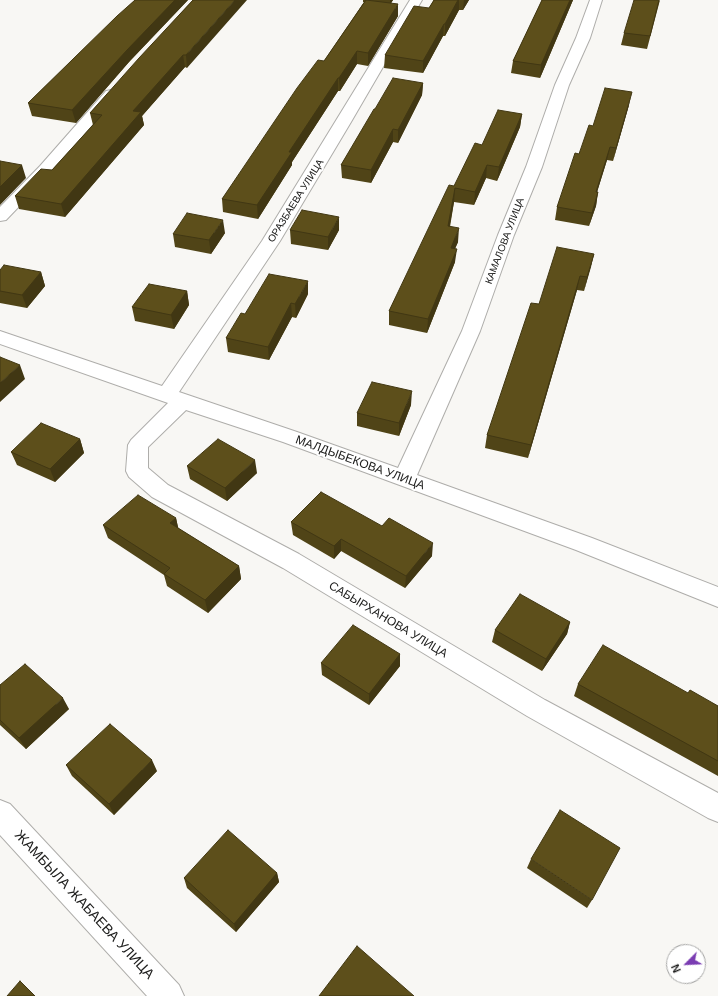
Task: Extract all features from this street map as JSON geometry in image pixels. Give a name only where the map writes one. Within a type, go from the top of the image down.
[{"type":"street","name":"ОРАЗБАЕВА УЛИЦА","points":[[174,398],[344,122],[416,0]]},
{"type":"street","name":"КАМАЛОВА УЛИЦА","points":[[404,479],[471,331],[506,235],[534,167],[562,85],[583,38],[596,0]]},
{"type":"street","points":[[0,216],[46,169],[119,84]]},
{"type":"street","name":"МАЛДЫБЕКОВА УЛИЦА","points":[[0,337],[290,437],[584,544],[718,597]]},
{"type":"street","name":"САБЫРХАНОВА УЛИЦА","points":[[174,398],[138,445],[137,470],[160,491],[291,561],[536,708],[718,808]]},
{"type":"street","name":"ЖАМБЫЛА ЖАБАЕВА УЛИЦА","points":[[0,814],[168,996]]},
{"type":"building","points":[[135,0],[175,0],[72,110],[28,103],[117,16]]},
{"type":"building","points":[[193,0],[235,0],[133,111],[141,112],[61,204],[15,196],[41,169],[52,170],[102,115],[90,113]]},
{"type":"building","points":[[366,0],[398,4],[368,53],[357,51],[289,152],[292,152],[257,205],[222,199],[297,88],[318,60],[324,61]]},
{"type":"building","points":[[434,0],[458,0],[423,61],[385,55],[414,6],[429,8]]},
{"type":"building","points":[[542,0],[570,0],[541,65],[513,61]]},
{"type":"building","points":[[634,0],[659,0],[650,36],[624,33]]},
{"type":"building","points":[[393,78],[423,83],[398,130],[393,129],[371,170],[341,165],[375,109]]},
{"type":"building","points":[[605,88],[632,92],[616,148],[610,147],[596,192],[598,192],[592,213],[557,207],[575,153],[579,154],[589,125],[593,126]]},
{"type":"building","points":[[498,110],[522,114],[499,167],[487,165],[475,192],[455,188],[448,226],[459,228],[451,248],[457,249],[428,319],[389,311],[449,185],[454,186],[475,143],[482,145]]},
{"type":"building","points":[[0,161],[22,165],[0,187]]},
{"type":"building","points":[[302,210],[339,217],[328,237],[290,230]]},
{"type":"building","points":[[187,213],[223,220],[209,240],[173,234]]},
{"type":"building","points":[[557,247],[594,254],[587,277],[580,276],[531,445],[487,435],[531,303],[539,304]]},
{"type":"building","points":[[4,265],[41,272],[22,295],[0,291],[0,270]]},
{"type":"building","points":[[269,274],[308,281],[295,304],[291,303],[268,347],[226,338],[241,313],[245,314]]},
{"type":"building","points":[[149,284],[187,291],[171,315],[132,307]]},
{"type":"building","points":[[0,357],[20,365],[0,383]]},
{"type":"building","points":[[372,382],[412,391],[399,423],[357,413]]},
{"type":"building","points":[[41,423],[80,439],[50,469],[11,452]]},
{"type":"building","points":[[218,439],[255,460],[225,488],[187,466]]},
{"type":"building","points":[[321,492],[382,526],[389,518],[433,543],[406,576],[341,539],[334,546],[291,522]]},
{"type":"building","points":[[138,495],[176,518],[170,523],[239,566],[205,600],[164,574],[170,568],[103,525]]},
{"type":"building","points":[[520,594],[570,622],[546,659],[495,630]]},
{"type":"building","points":[[353,625],[400,654],[369,694],[321,663]]},
{"type":"building","points":[[603,645],[688,693],[690,690],[718,706],[718,761],[578,684]]},
{"type":"building","points":[[25,664],[63,698],[19,738],[0,720],[0,685]]},
{"type":"building","points":[[110,724],[152,760],[109,804],[66,765]]},
{"type":"building","points":[[560,810],[620,848],[592,900],[531,859]]},
{"type":"building","points":[[228,830],[277,873],[234,924],[184,878]]},
{"type":"building","points":[[357,946],[414,996],[319,996]]},
{"type":"building","points":[[20,981],[35,996],[7,996]]}]
